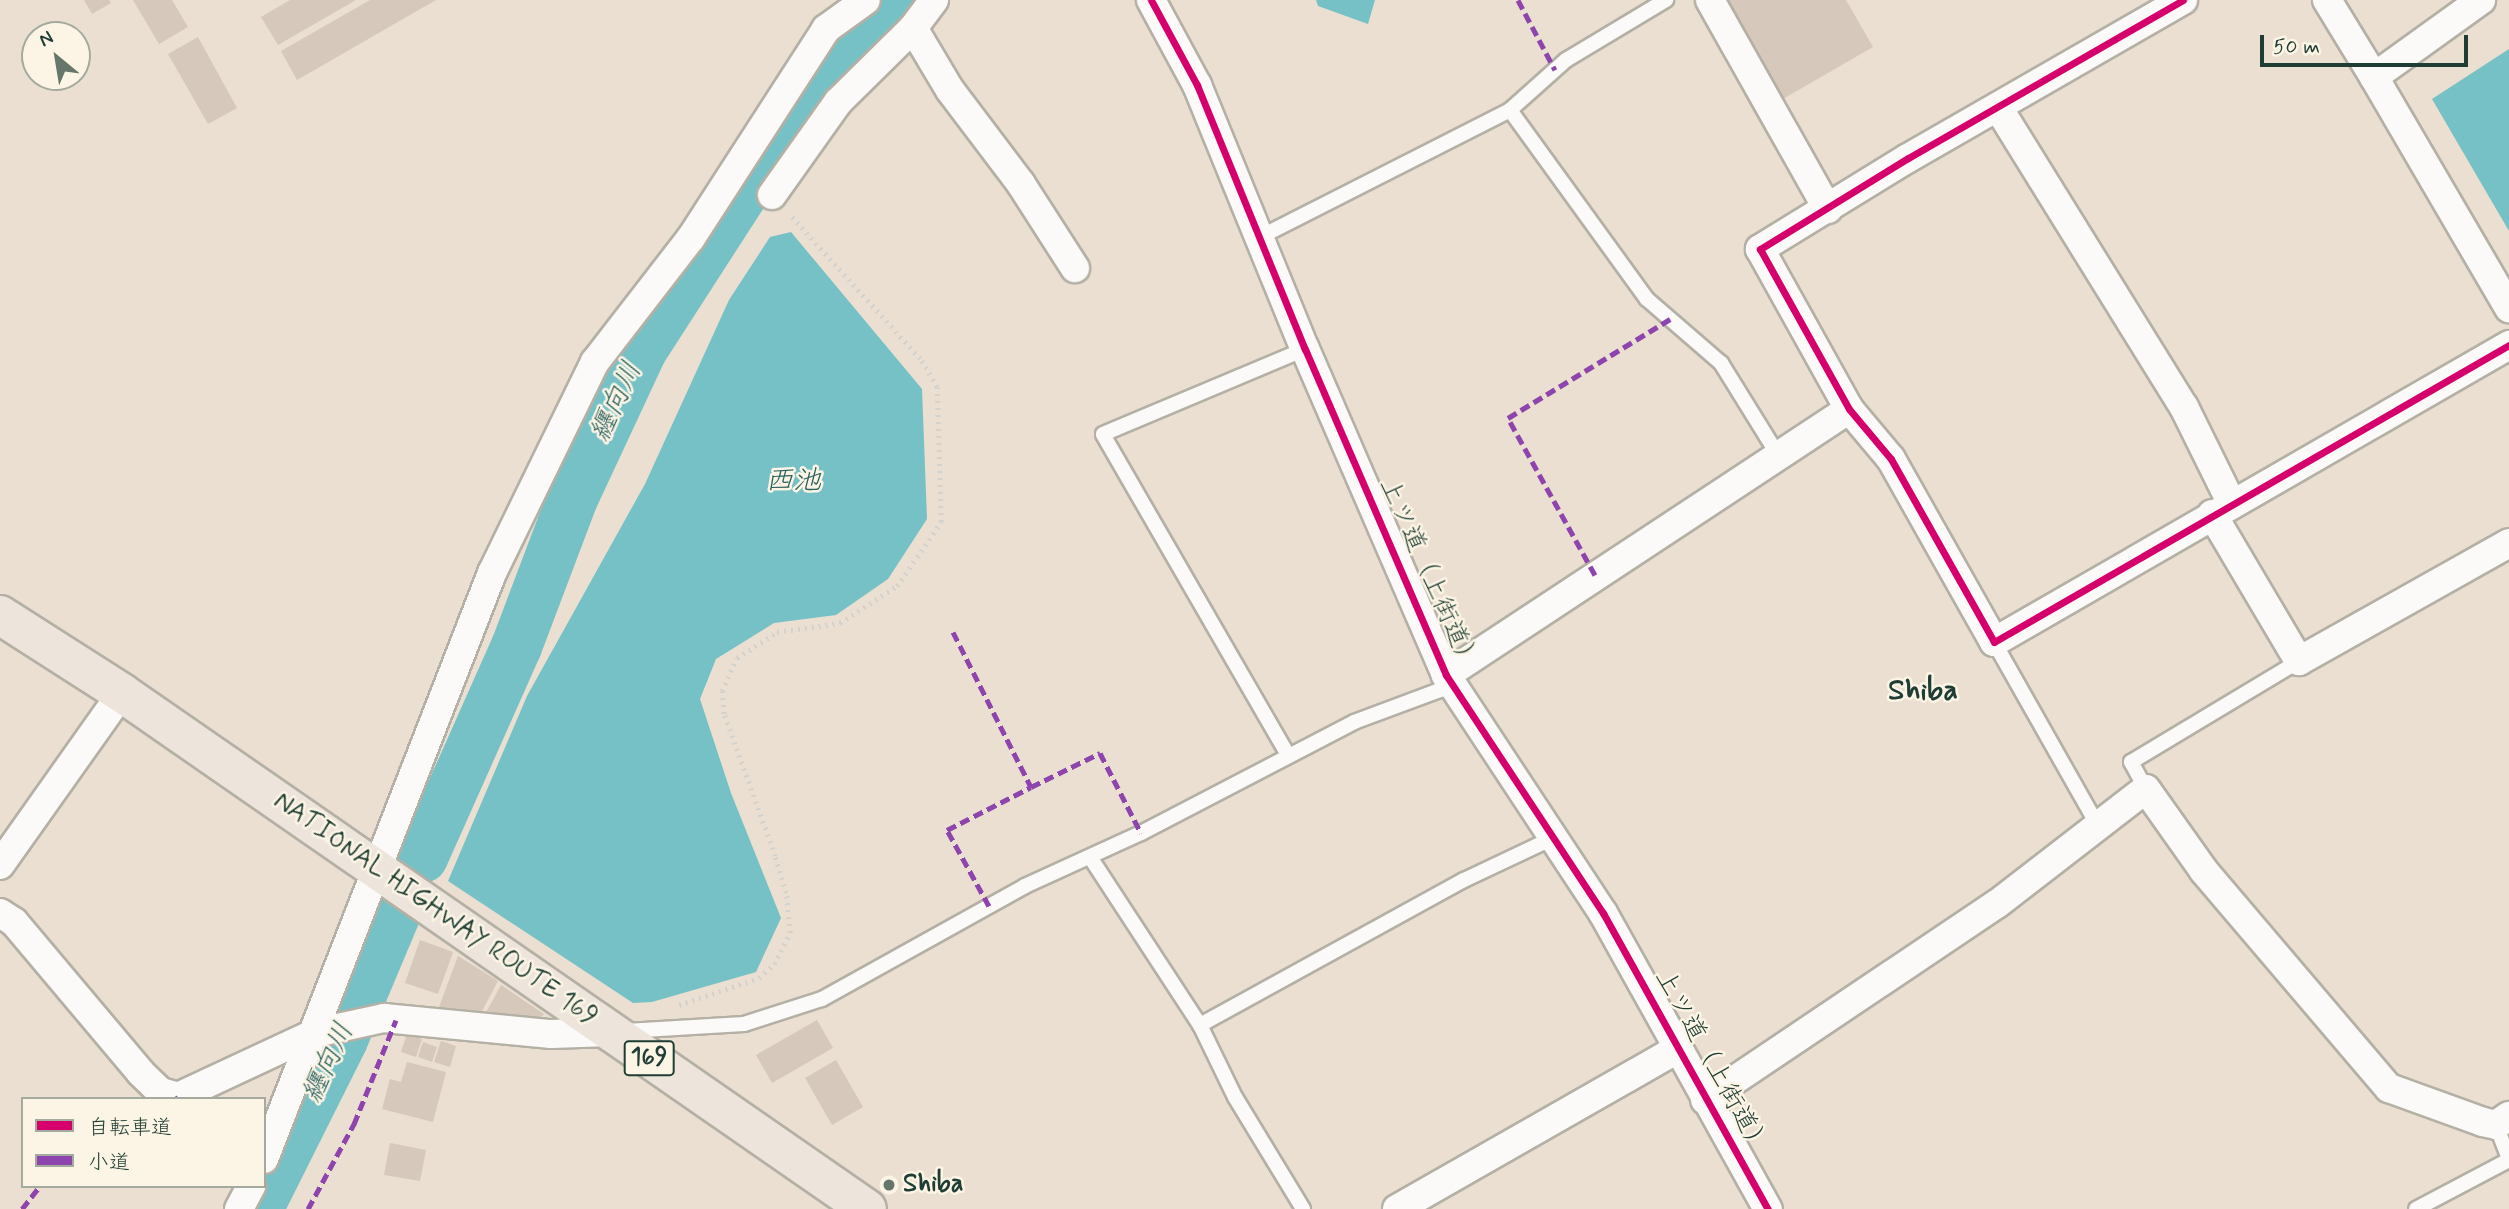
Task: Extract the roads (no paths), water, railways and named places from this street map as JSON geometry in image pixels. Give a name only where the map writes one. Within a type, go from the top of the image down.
[{"type":"highway","name":"NATIONAL HIGHWAY ROUTE 169","points":[[0,615],[122,693],[867,1209]]},
{"type":"street","points":[[266,1154],[318,1032],[374,869],[408,799],[492,573],[595,362],[691,238],[826,29],[866,0]]},
{"type":"street","points":[[772,195],[838,102],[912,28],[934,0]]},
{"type":"street","name":"上ツ道（上街道）","points":[[1151,0],[1197,85],[1258,238],[1446,675],[1556,837],[1604,914],[1705,1100],[1768,1209]]},
{"type":"street","points":[[1710,0],[1828,209]]},
{"type":"street","points":[[2183,0],[1998,109],[1908,158],[1760,249],[1849,409],[1891,459],[1994,642],[2221,508],[2509,345]]},
{"type":"street","points":[[2327,0],[2509,308]]},
{"type":"street","points":[[2374,77],[2481,0]]},
{"type":"street","points":[[912,28],[1075,268]]},
{"type":"street","points":[[1998,109],[2184,407],[2221,508],[2299,661],[2509,544]]},
{"type":"street","points":[[1446,675],[1849,409]]},
{"type":"street","points":[[0,865],[122,693]]},
{"type":"street","points":[[1705,1100],[1904,969],[2146,789],[2204,871],[2389,1088],[2502,1120]]},
{"type":"street","points":[[0,913],[14,922],[162,1092],[178,1097],[318,1032],[384,1018],[551,1034],[610,1032]]},
{"type":"street","points":[[1397,1209],[1677,1049]]},
{"type":"street","points":[[239,1209],[250,1188]]},
{"type":"lane","points":[[1258,238],[1510,110],[1566,60],[1666,0]]},
{"type":"lane","points":[[1510,110],[1647,299],[1721,363],[1778,455]]},
{"type":"lane","points":[[1288,755],[1103,434],[1305,349]]},
{"type":"lane","points":[[1994,642],[2098,826]]},
{"type":"lane","points":[[2146,789],[2131,762],[2299,661]]},
{"type":"lane","points":[[610,1032],[744,1024],[822,999],[1025,886],[1090,857],[1354,722],[1440,690],[1446,675]]},
{"type":"lane","points":[[1200,1026],[1464,880],[1556,837]]},
{"type":"lane","points":[[1090,857],[1200,1026],[1235,1097],[1303,1209]]},
{"type":"lane","points":[[2416,1209],[2509,1159],[2502,1120]]},
{"type":"water","points":[[1316,0],[1375,0],[1368,24],[1318,6]]},
{"type":"water","points":[[2509,49],[2509,231],[2432,99]]},
{"type":"water","name":"西池","points":[[791,232],[922,389],[927,519],[888,579],[836,615],[774,623],[716,659],[700,699],[731,793],[781,918],[756,972],[652,1002],[633,1003],[448,881],[527,696],[645,484],[729,300],[770,237]]},
{"type":"waterway","name":"纒向川","points":[[422,857],[516,646],[572,498],[641,350],[766,156],[856,48],[904,0]]},
{"type":"waterway","name":"纒向川","points":[[257,1209],[342,1039],[394,915]]},
{"type":"place","name":"Shiba","points":[[889,1185]]},
{"type":"district","name":"Shiba","points":[[1923,691]]}]
